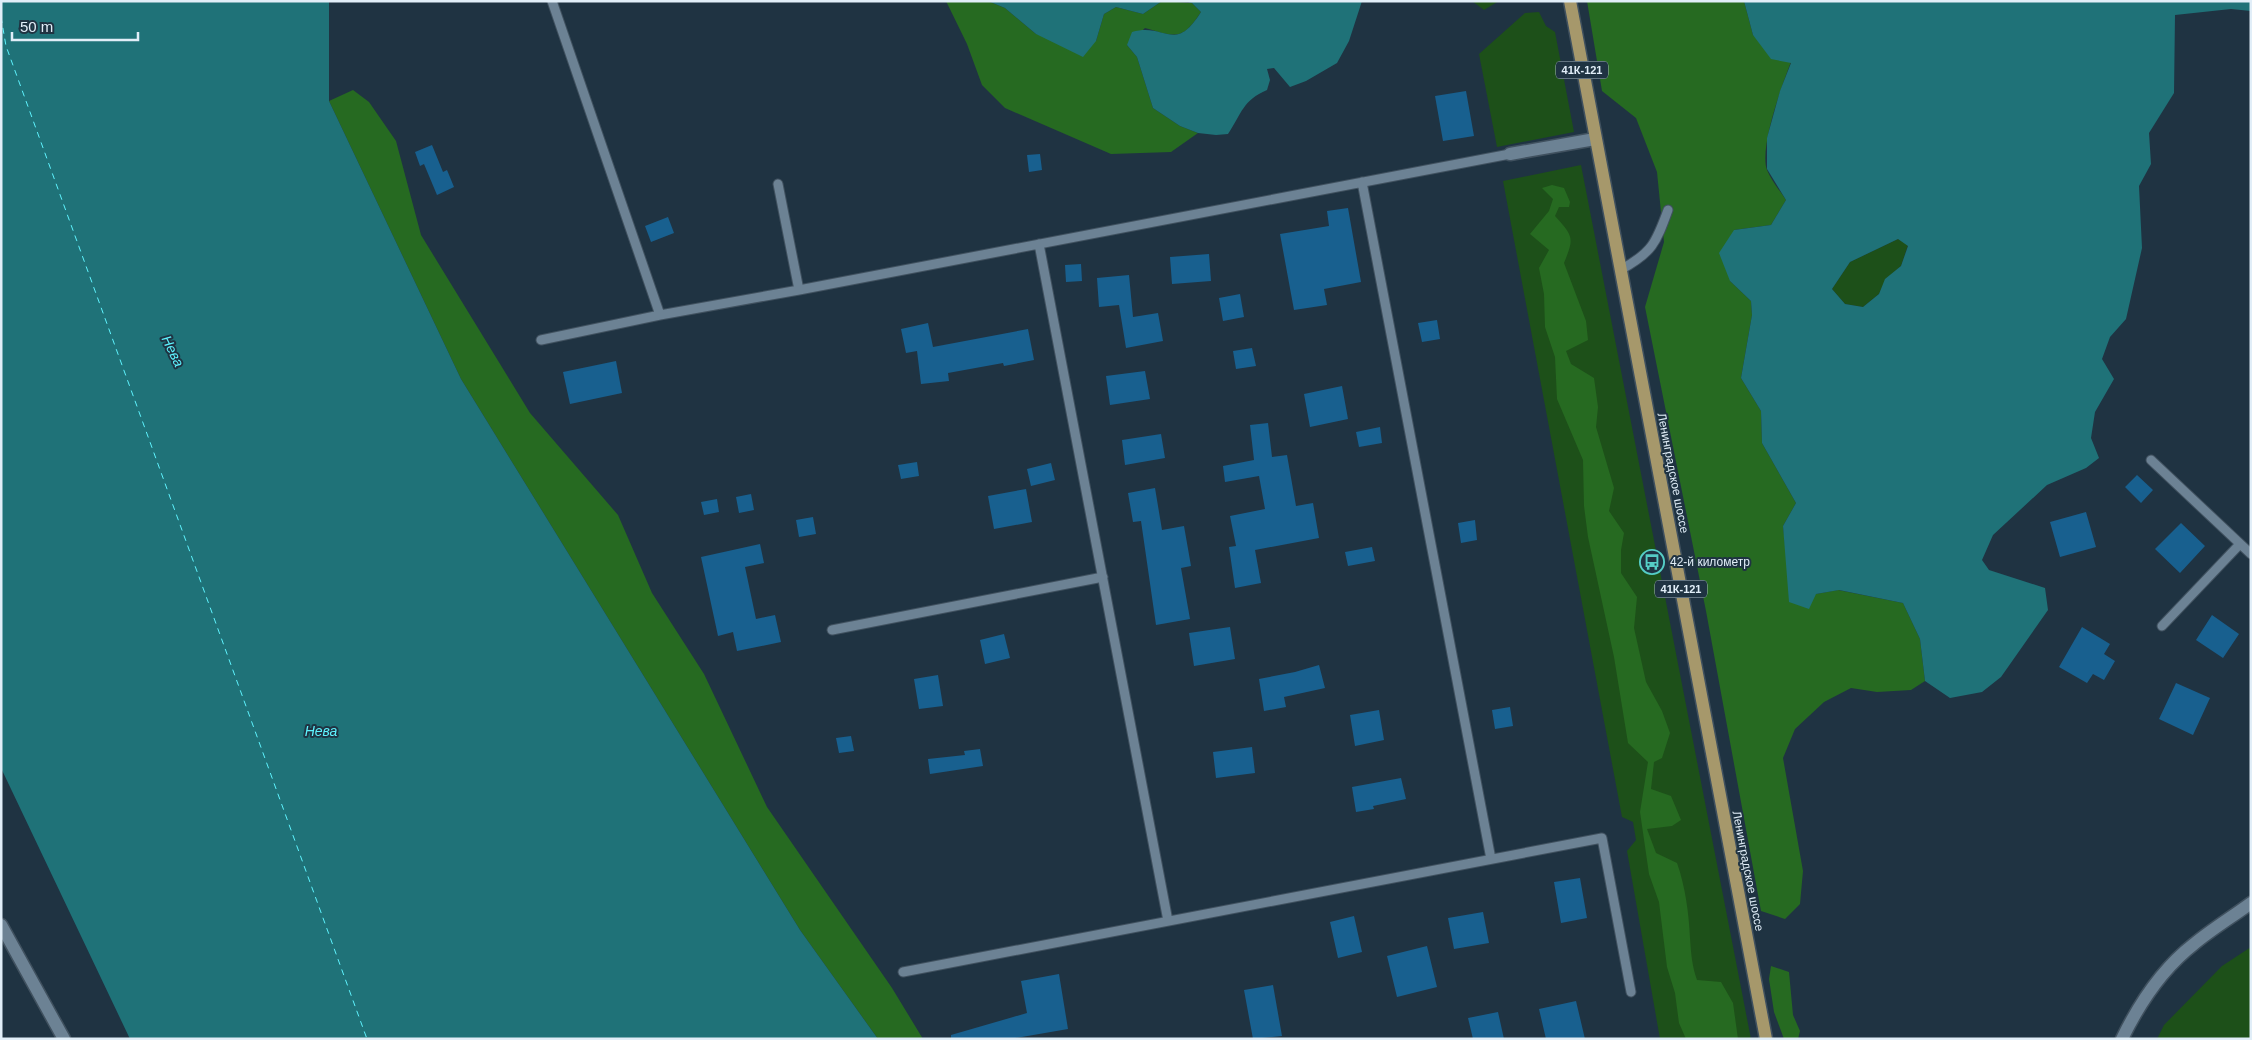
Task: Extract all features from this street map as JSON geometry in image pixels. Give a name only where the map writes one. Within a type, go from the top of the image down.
[{"type":"main road","name":"Ленинградское шоссе","points":[[1570,1],[1766,1039]]},
{"type":"street","points":[[1510,154],[1595,140]]},
{"type":"street","points":[[2122,1039],[2131,1021],[2158,979],[2193,944],[2251,903]]},
{"type":"street","points":[[1,925],[64,1039]]},
{"type":"lane","points":[[552,1],[660,315]]},
{"type":"lane","points":[[541,340],[660,315],[1510,154]]},
{"type":"lane","points":[[1362,182],[1491,859]]},
{"type":"lane","points":[[778,184],[799,290]]},
{"type":"lane","points":[[1620,270],[1640,259],[1656,242],[1668,210]]},
{"type":"lane","points":[[1039,244],[1168,921]]},
{"type":"lane","points":[[2151,460],[2251,554]]},
{"type":"lane","points":[[2162,626],[2240,544]]},
{"type":"lane","points":[[832,630],[1103,577]]},
{"type":"lane","points":[[904,972],[1602,838],[1631,992]]},
{"type":"shaded area","points":[[1472,1],[1499,1],[1484,10]]},
{"type":"shaded area","points":[[1539,12],[1546,26],[1555,32],[1574,132],[1497,147],[1479,54],[1525,13]]},
{"type":"shaded area","points":[[1581,165],[1751,1039],[1660,1039],[1627,851],[1636,840],[1633,822],[1622,817],[1503,181]]},
{"type":"shaded area","points":[[1898,239],[1908,245],[1901,266],[1886,279],[1879,294],[1863,307],[1845,304],[1832,289],[1850,262]]},
{"type":"shaded area","points":[[2251,947],[2251,1039],[2157,1039],[2164,1025],[2222,966]]},
{"type":"green space","points":[[946,1],[988,1],[1005,8],[1036,34],[1096,41],[1104,14],[1116,7],[1143,14],[1162,1],[1192,3],[1201,12],[1189,28],[1183,32],[1171,35],[1145,28],[1127,45],[1137,57],[1153,108],[1180,126],[1198,133],[1171,152],[1111,154],[1005,108],[982,85],[967,44]]},
{"type":"green space","points":[[1587,1],[1744,1],[1753,35],[1791,62],[1773,116],[1765,160],[1767,170],[1773,182],[1786,200],[1771,225],[1734,230],[1730,281],[1751,301],[1752,315],[1741,378],[1761,411],[1762,443],[1796,503],[1783,526],[1786,553],[1816,594],[1838,590],[1903,603],[1920,639],[1925,681],[1911,690],[1877,692],[1851,688],[1824,702],[1795,729],[1783,758],[1803,871],[1800,904],[1785,919],[1761,911],[1706,611],[1645,307],[1664,242],[1657,172],[1636,118],[1602,91]]},
{"type":"green space","points":[[353,90],[369,102],[396,141],[421,235],[530,413],[618,515],[652,593],[704,674],[767,807],[892,988],[923,1039],[878,1039],[800,930],[461,379],[329,101]]},
{"type":"green space","points":[[1552,185],[1564,188],[1570,202],[1569,207],[1559,207],[1555,216],[1569,234],[1571,243],[1564,263],[1586,321],[1588,340],[1566,351],[1571,364],[1594,378],[1598,407],[1596,427],[1614,488],[1609,511],[1624,533],[1621,550],[1621,573],[1637,597],[1634,628],[1646,682],[1662,711],[1670,733],[1662,758],[1654,762],[1651,789],[1671,796],[1681,820],[1672,826],[1647,829],[1656,853],[1677,863],[1686,900],[1692,959],[1697,980],[1721,982],[1733,1003],[1738,1039],[1686,1039],[1679,1023],[1675,993],[1667,967],[1659,902],[1649,874],[1640,812],[1648,762],[1628,743],[1614,657],[1588,537],[1584,506],[1583,460],[1557,399],[1555,357],[1545,327],[1544,294],[1539,268],[1549,250],[1530,234],[1549,211],[1553,199],[1542,188]]},
{"type":"green space","points":[[1771,966],[1789,972],[1793,1015],[1800,1031],[1798,1039],[1784,1039],[1774,1012],[1769,979]]},
{"type":"water","name":"Нева","points":[[1,1],[329,1],[329,101],[461,379],[800,930],[878,1039],[130,1039],[1,768]]},
{"type":"water","points":[[988,1],[1162,1],[1143,14],[1116,7],[1104,14],[1096,41],[1083,57],[1036,34],[1005,8]]},
{"type":"water","points":[[1184,1],[1362,1],[1349,41],[1337,63],[1306,81],[1290,87],[1274,68],[1267,69],[1270,80],[1267,90],[1248,103],[1228,134],[1216,135],[1198,133],[1180,126],[1153,108],[1137,57],[1127,45],[1132,32],[1144,30],[1176,35],[1184,32],[1192,25],[1201,12],[1192,3]]},
{"type":"water","points":[[1744,1],[2251,1],[2251,11],[2231,9],[2175,15],[2174,93],[2149,133],[2151,164],[2139,186],[2142,248],[2126,319],[2110,337],[2102,359],[2114,379],[2095,412],[2091,438],[2099,458],[2086,468],[2047,485],[1993,535],[1982,560],[1989,570],[2045,588],[2048,610],[2001,677],[1982,692],[1950,698],[1925,681],[1920,639],[1903,603],[1839,590],[1816,594],[1809,609],[1789,602],[1783,526],[1796,503],[1762,443],[1761,411],[1741,378],[1752,315],[1751,301],[1730,281],[1719,253],[1734,230],[1771,225],[1786,200],[1767,169],[1767,138],[1780,91],[1791,63],[1771,59],[1753,35]],"holes":[[[1898,239],[1908,246],[1901,266],[1885,279],[1879,294],[1863,307],[1845,304],[1832,289],[1850,262]]]},
{"type":"building","points":[[1466,91],[1474,136],[1443,141],[1435,96]]},
{"type":"building","points":[[432,145],[443,172],[447,170],[454,187],[437,195],[424,164],[420,166],[415,152]]},
{"type":"building","points":[[1040,154],[1042,170],[1029,172],[1027,155]]},
{"type":"building","points":[[1348,208],[1361,282],[1324,289],[1327,305],[1294,310],[1280,234],[1329,226],[1327,211]]},
{"type":"building","points":[[668,217],[674,233],[651,242],[645,226]]},
{"type":"building","points":[[1209,254],[1211,281],[1172,284],[1170,257]]},
{"type":"building","points":[[1081,264],[1082,281],[1066,282],[1065,265]]},
{"type":"building","points":[[1129,275],[1133,317],[1158,313],[1163,341],[1126,348],[1119,305],[1099,307],[1097,278]]},
{"type":"building","points":[[1240,294],[1244,317],[1223,321],[1219,298]]},
{"type":"building","points":[[1437,320],[1440,339],[1422,342],[1418,323]]},
{"type":"building","points":[[928,323],[933,347],[1028,329],[1034,360],[1004,366],[1003,363],[948,373],[949,381],[921,384],[917,351],[906,353],[901,329]]},
{"type":"building","points":[[1252,348],[1256,366],[1236,369],[1233,351]]},
{"type":"building","points":[[616,361],[622,393],[570,404],[563,372]]},
{"type":"building","points":[[1145,371],[1150,399],[1110,405],[1106,376]]},
{"type":"building","points":[[1342,386],[1348,419],[1310,427],[1304,394]]},
{"type":"building","points":[[1268,423],[1272,457],[1287,455],[1296,506],[1313,503],[1319,538],[1255,550],[1261,583],[1235,588],[1229,547],[1236,546],[1230,516],[1265,509],[1259,476],[1225,482],[1223,466],[1254,460],[1250,425]]},
{"type":"building","points":[[1380,427],[1382,443],[1359,447],[1356,432]]},
{"type":"building","points":[[1161,434],[1165,458],[1125,465],[1122,440]]},
{"type":"building","points":[[917,462],[919,476],[901,479],[898,465]]},
{"type":"building","points":[[1051,463],[1055,480],[1031,486],[1027,469]]},
{"type":"building","points":[[2137,475],[2153,490],[2141,503],[2125,487]]},
{"type":"building","points":[[1155,488],[1162,530],[1184,526],[1191,566],[1181,568],[1190,619],[1156,625],[1141,521],[1133,522],[1128,493]]},
{"type":"building","points":[[1026,489],[1032,522],[994,529],[988,496]]},
{"type":"building","points":[[751,494],[754,510],[739,513],[736,497]]},
{"type":"building","points":[[717,499],[719,512],[704,515],[701,502]]},
{"type":"building","points":[[2086,512],[2096,547],[2060,557],[2050,522]]},
{"type":"building","points":[[813,517],[816,534],[799,537],[796,520]]},
{"type":"building","points":[[1475,520],[1477,540],[1461,543],[1458,523]]},
{"type":"building","points":[[2181,523],[2205,546],[2180,573],[2155,549]]},
{"type":"building","points":[[760,544],[764,563],[745,567],[756,619],[775,615],[781,642],[737,651],[733,632],[718,636],[701,557]]},
{"type":"building","points":[[1372,547],[1375,561],[1348,566],[1345,552]]},
{"type":"building","points":[[2212,615],[2239,634],[2223,658],[2196,640]]},
{"type":"building","points":[[1230,627],[1235,659],[1194,666],[1189,633]]},
{"type":"building","points":[[2082,627],[2110,644],[2104,654],[2115,661],[2104,680],[2093,674],[2087,683],[2059,667]]},
{"type":"building","points":[[1004,634],[1010,658],[985,664],[980,640]]},
{"type":"building","points":[[1319,665],[1325,688],[1284,697],[1286,707],[1264,711],[1259,679]]},
{"type":"building","points":[[938,675],[943,706],[919,709],[914,679]]},
{"type":"building","points":[[2176,683],[2210,698],[2193,735],[2159,719]]},
{"type":"building","points":[[1510,707],[1513,726],[1495,729],[1492,710]]},
{"type":"building","points":[[1379,710],[1384,740],[1355,746],[1350,715]]},
{"type":"building","points":[[851,736],[854,751],[839,753],[836,738]]},
{"type":"building","points":[[1252,747],[1255,773],[1216,778],[1213,752]]},
{"type":"building","points":[[980,749],[983,766],[930,774],[928,759],[965,755],[964,751]]},
{"type":"building","points":[[1401,778],[1406,799],[1373,806],[1374,809],[1356,812],[1352,787]]},
{"type":"building","points":[[1580,878],[1587,918],[1561,923],[1554,882]]},
{"type":"building","points":[[1483,912],[1489,943],[1454,949],[1448,918]]},
{"type":"building","points":[[1354,916],[1362,952],[1338,958],[1330,922]]},
{"type":"building","points":[[1427,946],[1437,987],[1397,997],[1387,956]]},
{"type":"building","points":[[1059,974],[1068,1029],[1010,1039],[951,1039],[951,1035],[1027,1013],[1021,981]]},
{"type":"building","points":[[1273,985],[1282,1036],[1253,1039],[1244,990]]},
{"type":"building","points":[[1576,1001],[1585,1039],[1546,1039],[1539,1009]]},
{"type":"building","points":[[1498,1012],[1504,1039],[1473,1039],[1468,1018]]},
{"type":"ferry route","points":[[1,17],[6,46],[367,1039]]},
{"type":"place","name":"42-й километр","points":[[1652,562]]}]
